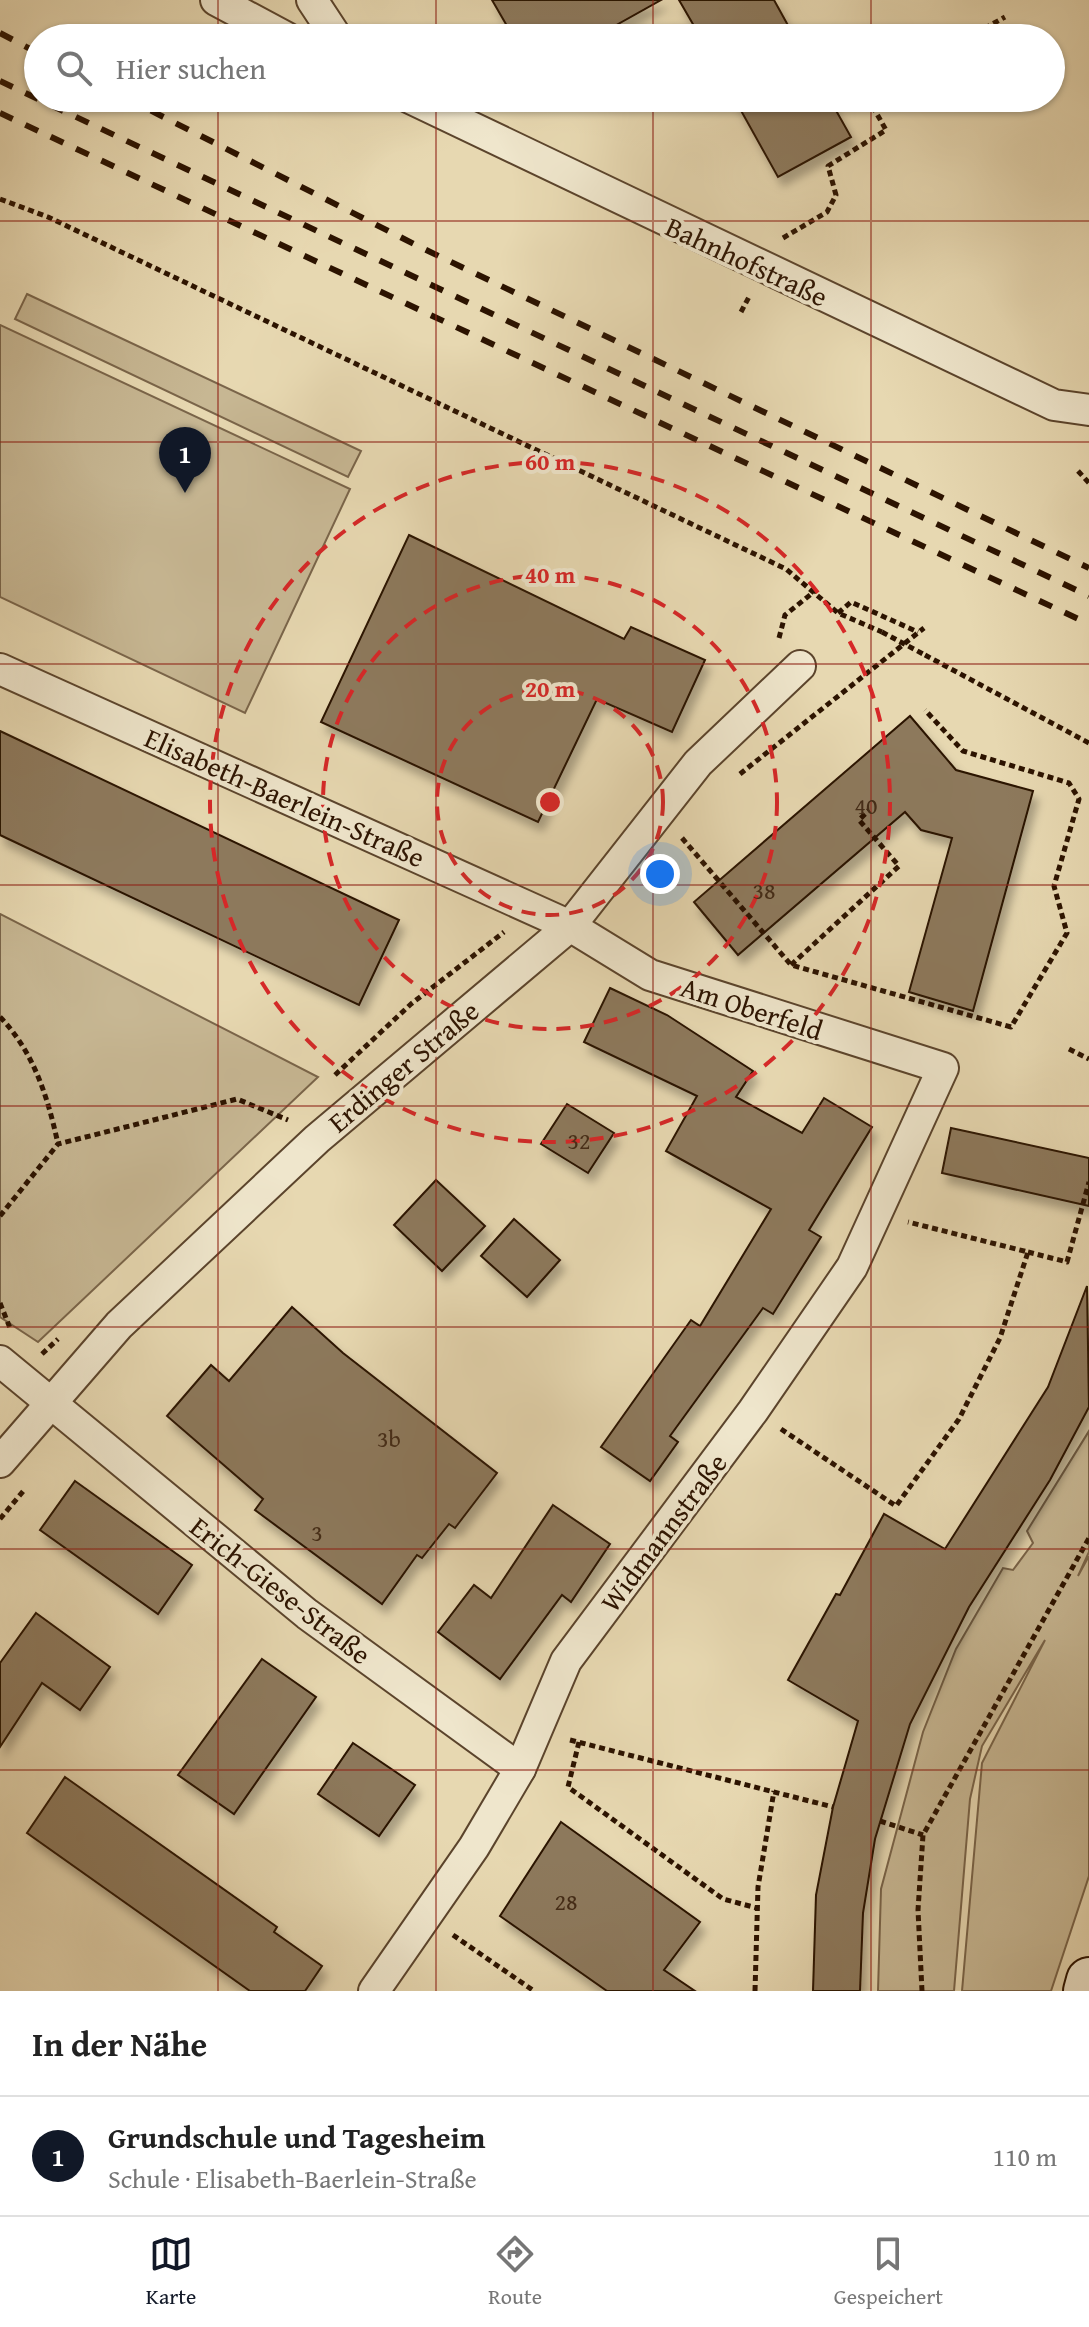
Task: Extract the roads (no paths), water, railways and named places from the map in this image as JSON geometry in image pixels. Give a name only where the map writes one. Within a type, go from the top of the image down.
[{"type":"street","points":[[216,0],[261,24]]},
{"type":"street","points":[[312,0],[328,24]]},
{"type":"street","name":"Bahnhofstraße","points":[[439,112],[1054,405],[1089,410]]},
{"type":"street","name":"Erdinger Straße","points":[[0,1462],[119,1325],[317,1139],[570,926],[698,763],[788,658]]},
{"type":"street","name":"Elisabeth-Baerlein-Straße","points":[[0,669],[570,926]]},
{"type":"street","name":"Am Oberfeld","points":[[570,926],[650,975],[943,1068]]},
{"type":"street","name":"Widmannstraße","points":[[374,1991],[474,1847],[520,1769],[566,1661],[753,1411],[852,1267],[943,1068]]},
{"type":"street","name":"Erich-Giese-Straße","points":[[8,1369],[307,1614],[520,1769]]},
{"type":"street","points":[[1086,1991],[1089,1980]]},
{"type":"railway","points":[[0,33],[24,46]]},
{"type":"railway","points":[[0,81],[24,92]]},
{"type":"railway","points":[[66,112],[1089,596]]},
{"type":"railway","points":[[154,112],[422,248],[1089,568]]},
{"type":"railway","points":[[0,113],[1089,624]]},
{"type":"place","name":"Grundschule und Tagesheim","points":[[185,493]]}]
